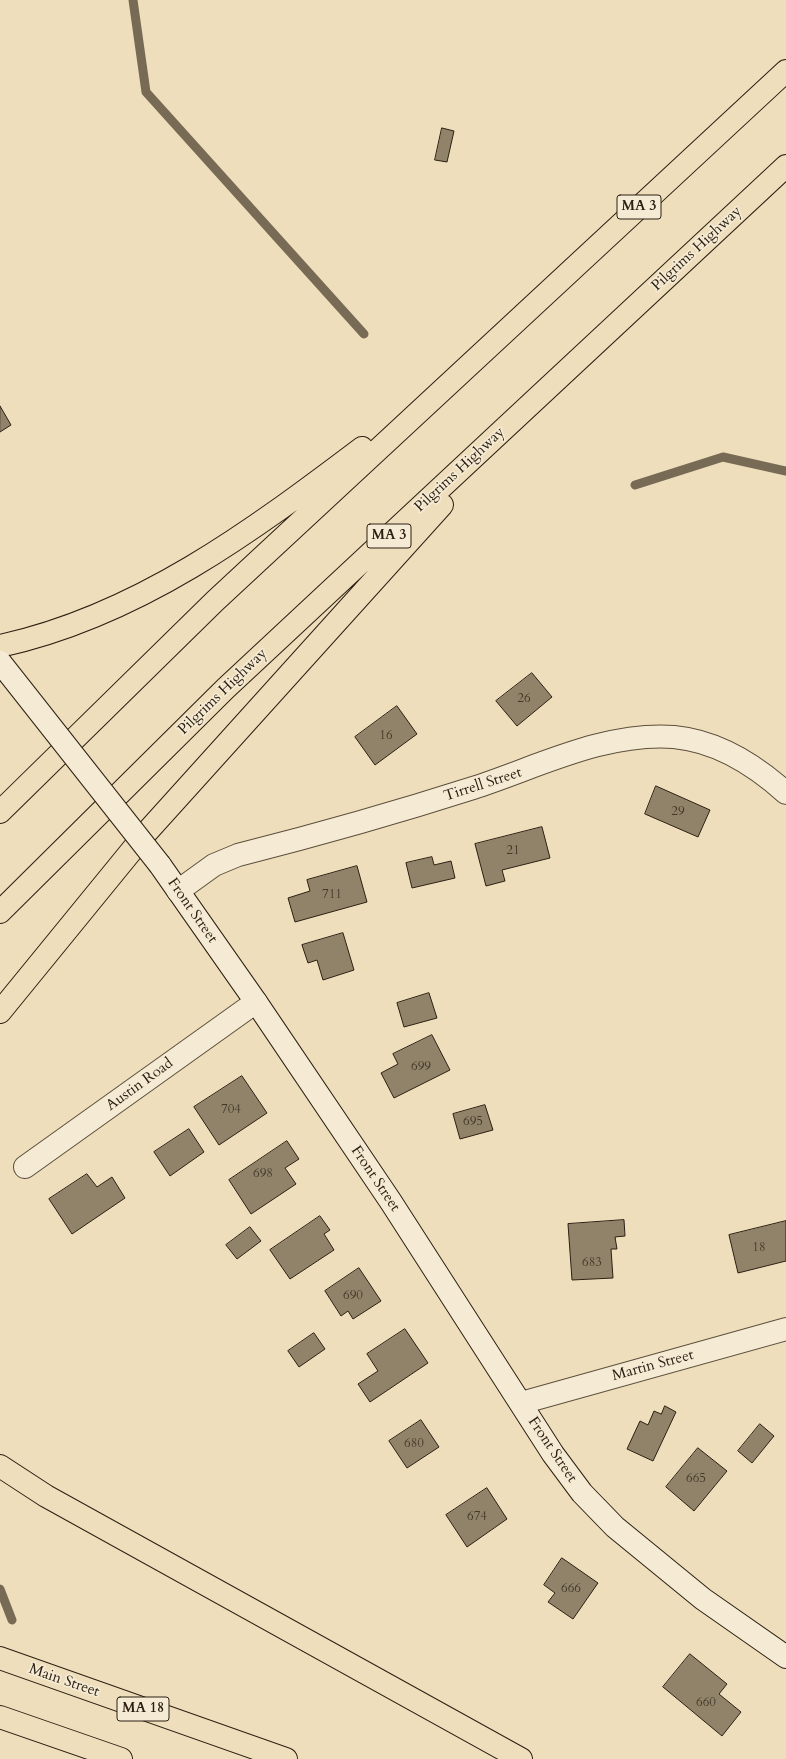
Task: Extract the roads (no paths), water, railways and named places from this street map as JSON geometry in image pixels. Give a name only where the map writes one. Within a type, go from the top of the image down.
[{"type":"main road","name":"MA 3","points":[[0,812],[193,622],[786,71]]},
{"type":"main road","name":"Pilgrims Highway","points":[[0,912],[226,688],[786,166]]},
{"type":"main road","points":[[0,646],[57,630],[104,613],[162,584],[214,553],[295,498],[362,448],[447,380],[528,311]]},
{"type":"main road","points":[[0,1012],[92,897],[171,804],[436,511],[574,363]]},
{"type":"main road","points":[[0,1466],[46,1496],[521,1759]]},
{"type":"main road","name":"Main Street","points":[[0,1658],[286,1759]]},
{"type":"main road","points":[[0,1717],[121,1759]]},
{"type":"street","name":"Front Street","points":[[0,662],[160,865],[256,1002],[391,1202],[553,1454],[582,1493],[615,1527],[703,1599],[786,1657]]},
{"type":"street","name":"Tirrell Street","points":[[178,891],[214,865],[238,855],[390,815],[507,777],[577,752],[626,739],[660,736],[706,743],[746,763],[772,780],[786,793]]},
{"type":"street","name":"Austin Road","points":[[25,1167],[256,1002]]},
{"type":"street","name":"Martin Street","points":[[521,1403],[786,1329]]},
{"type":"waterway","points":[[133,0],[146,92],[364,334]]},
{"type":"waterway","points":[[635,485],[723,457],[786,471]]},
{"type":"waterway","points":[[0,1589],[12,1620]]}]
